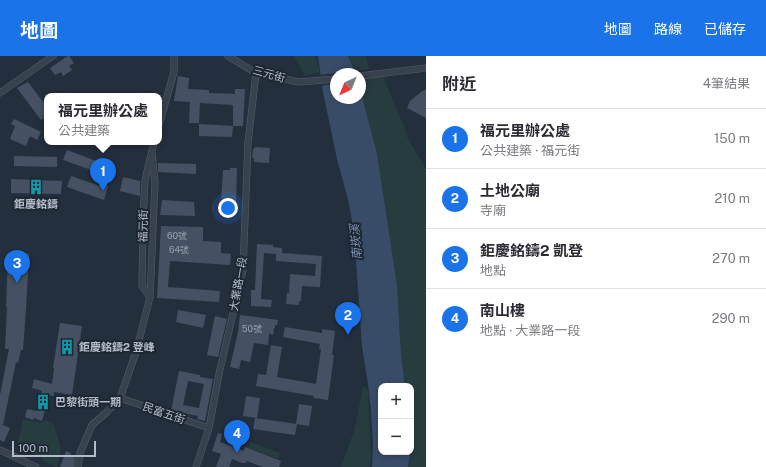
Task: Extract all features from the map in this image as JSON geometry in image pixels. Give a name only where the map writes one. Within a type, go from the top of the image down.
[{"type":"street","points":[[0,93],[53,56]]},
{"type":"street","points":[[162,114],[174,72],[174,56]]},
{"type":"street","name":"三元街","points":[[228,56],[256,72],[299,82],[330,80]]},
{"type":"street","points":[[366,75],[426,68]]},
{"type":"street","name":"大業路一段","points":[[196,467],[209,428],[219,374],[243,270],[248,143],[256,72]]},
{"type":"street","name":"福元街","points":[[150,297],[142,286],[144,180],[153,145]]},
{"type":"street","name":"福元街","points":[[78,467],[80,454],[92,425],[120,398],[136,352],[150,297],[155,183],[152,153]]},
{"type":"street","name":"民富五街","points":[[120,398],[209,428]]},
{"type":"street","points":[[0,450],[36,467]]},
{"type":"green space","points":[[294,56],[315,56],[320,72],[305,76]]},
{"type":"green space","points":[[348,56],[366,56],[369,69],[354,68]]},
{"type":"green space","points":[[383,76],[404,124],[407,137],[426,169],[426,467],[408,467],[410,455],[414,455],[414,383],[405,383],[401,355],[397,285],[377,155],[364,104],[366,104],[366,79]]},
{"type":"green space","points":[[363,385],[368,390],[371,457],[369,467],[341,467],[355,428]]},
{"type":"green space","points":[[23,419],[39,423],[46,420],[54,425],[61,449],[57,467],[43,461],[42,457],[17,446]]},
{"type":"green space","points":[[250,442],[280,453],[278,459],[248,448]]},
{"type":"water","name":"南崁溪","points":[[318,56],[348,56],[353,68],[330,68],[330,104],[364,104],[377,154],[397,285],[401,355],[405,383],[378,383],[378,455],[410,455],[408,467],[372,467],[373,445],[371,410],[362,346],[354,232],[348,199],[337,159],[323,92]]},
{"type":"pier","points":[[330,74],[330,85],[320,86],[319,75]]},
{"type":"building","points":[[68,56],[74,63],[69,66],[72,70],[63,76],[61,72],[55,75],[50,68]]},
{"type":"building","points":[[178,76],[189,78],[188,89],[209,90],[209,93],[235,94],[235,89],[245,89],[243,126],[233,126],[233,105],[200,103],[199,123],[189,123],[190,102],[174,101]]},
{"type":"building","points":[[28,82],[44,103],[44,118],[41,120],[17,88]]},
{"type":"building","points":[[426,89],[426,118],[407,108],[410,101]]},
{"type":"building","points":[[14,119],[41,132],[37,140],[30,136],[26,146],[10,139],[15,126],[11,124]]},
{"type":"building","points":[[199,124],[233,126],[232,137],[199,136]]},
{"type":"building","points":[[255,147],[270,148],[269,163],[254,162],[254,158],[252,158]]},
{"type":"building","points":[[67,150],[104,164],[100,173],[63,160]]},
{"type":"building","name":"鉅慶銘鑄","points":[[14,156],[57,157],[57,167],[14,166]]},
{"type":"building","points":[[158,163],[196,164],[196,174],[158,172]]},
{"type":"building","points":[[230,168],[237,168],[236,206],[221,204],[223,170],[230,170]]},
{"type":"building","points":[[71,176],[100,186],[101,183],[108,186],[104,200],[67,187]]},
{"type":"building","points":[[123,177],[140,181],[140,196],[120,191]]},
{"type":"building","name":"鉅慶銘鑄","points":[[11,179],[62,181],[61,194],[11,193]]},
{"type":"building","points":[[162,200],[194,202],[195,216],[160,215]]},
{"type":"building","points":[[161,226],[203,227],[203,241],[221,242],[221,253],[231,254],[230,265],[170,261],[168,287],[220,291],[219,302],[157,298]]},
{"type":"building","points":[[257,244],[273,245],[273,247],[282,248],[282,253],[322,256],[320,287],[302,286],[301,301],[299,301],[299,305],[286,304],[287,293],[289,293],[290,274],[315,276],[316,264],[276,261],[276,254],[264,253],[261,299],[272,300],[271,307],[251,306],[251,290],[255,290]]},
{"type":"building","points":[[14,252],[29,254],[23,350],[21,350],[18,363],[16,362],[3,425],[10,428],[4,442],[0,440],[0,395],[9,349],[5,349],[8,258]]},
{"type":"building","points":[[178,310],[206,315],[203,328],[176,322]]},
{"type":"building","points":[[240,315],[278,320],[277,325],[275,325],[274,328],[273,335],[269,334],[268,345],[254,343],[250,362],[241,360],[239,369],[230,367],[238,332]]},
{"type":"building","points":[[215,316],[227,319],[218,357],[207,355]]},
{"type":"building","name":"鉅慶銘鑄2 登峰","points":[[60,323],[82,326],[72,395],[54,392],[54,396],[49,395],[42,421],[34,418],[33,420],[25,417],[27,409],[37,411],[42,391],[32,388],[34,379],[52,384]]},
{"type":"building","points":[[285,327],[322,333],[322,329],[335,331],[332,355],[334,355],[328,400],[313,398],[314,396],[256,386],[258,374],[266,375],[271,345],[282,347],[277,377],[316,384],[321,349],[319,349],[320,344],[283,337]]},
{"type":"building","points":[[179,371],[213,379],[205,421],[197,419],[198,416],[171,411]],"holes":[[[188,381],[204,384],[199,408],[183,405]]]},
{"type":"building","points":[[246,396],[260,398],[257,418],[243,416]]},
{"type":"building","points":[[299,404],[312,406],[309,426],[296,424]]},
{"type":"building","points":[[255,418],[297,424],[295,435],[253,429]]},
{"type":"building","points":[[218,433],[222,434],[220,442],[244,451],[245,447],[281,461],[279,467],[263,467],[247,461],[246,463],[242,463],[232,459],[229,467],[216,467],[221,454],[212,451]]},
{"type":"building","points":[[66,451],[71,453],[70,456],[75,458],[74,467],[60,467]]},
{"type":"place","name":"鉅慶銘鑄","points":[[36,187]]},
{"type":"place","name":"福元里辦公處","points":[[103,191]]},
{"type":"place","name":"鉅慶銘鑄2 凱登","points":[[17,283]]},
{"type":"place","name":"土地公廟","points":[[348,335]]},
{"type":"place","name":"鉅慶銘鑄2 登峰","points":[[67,347]]},
{"type":"place","name":"巴黎街頭一期","points":[[43,402]]},
{"type":"place","name":"南山樓","points":[[237,453]]}]
